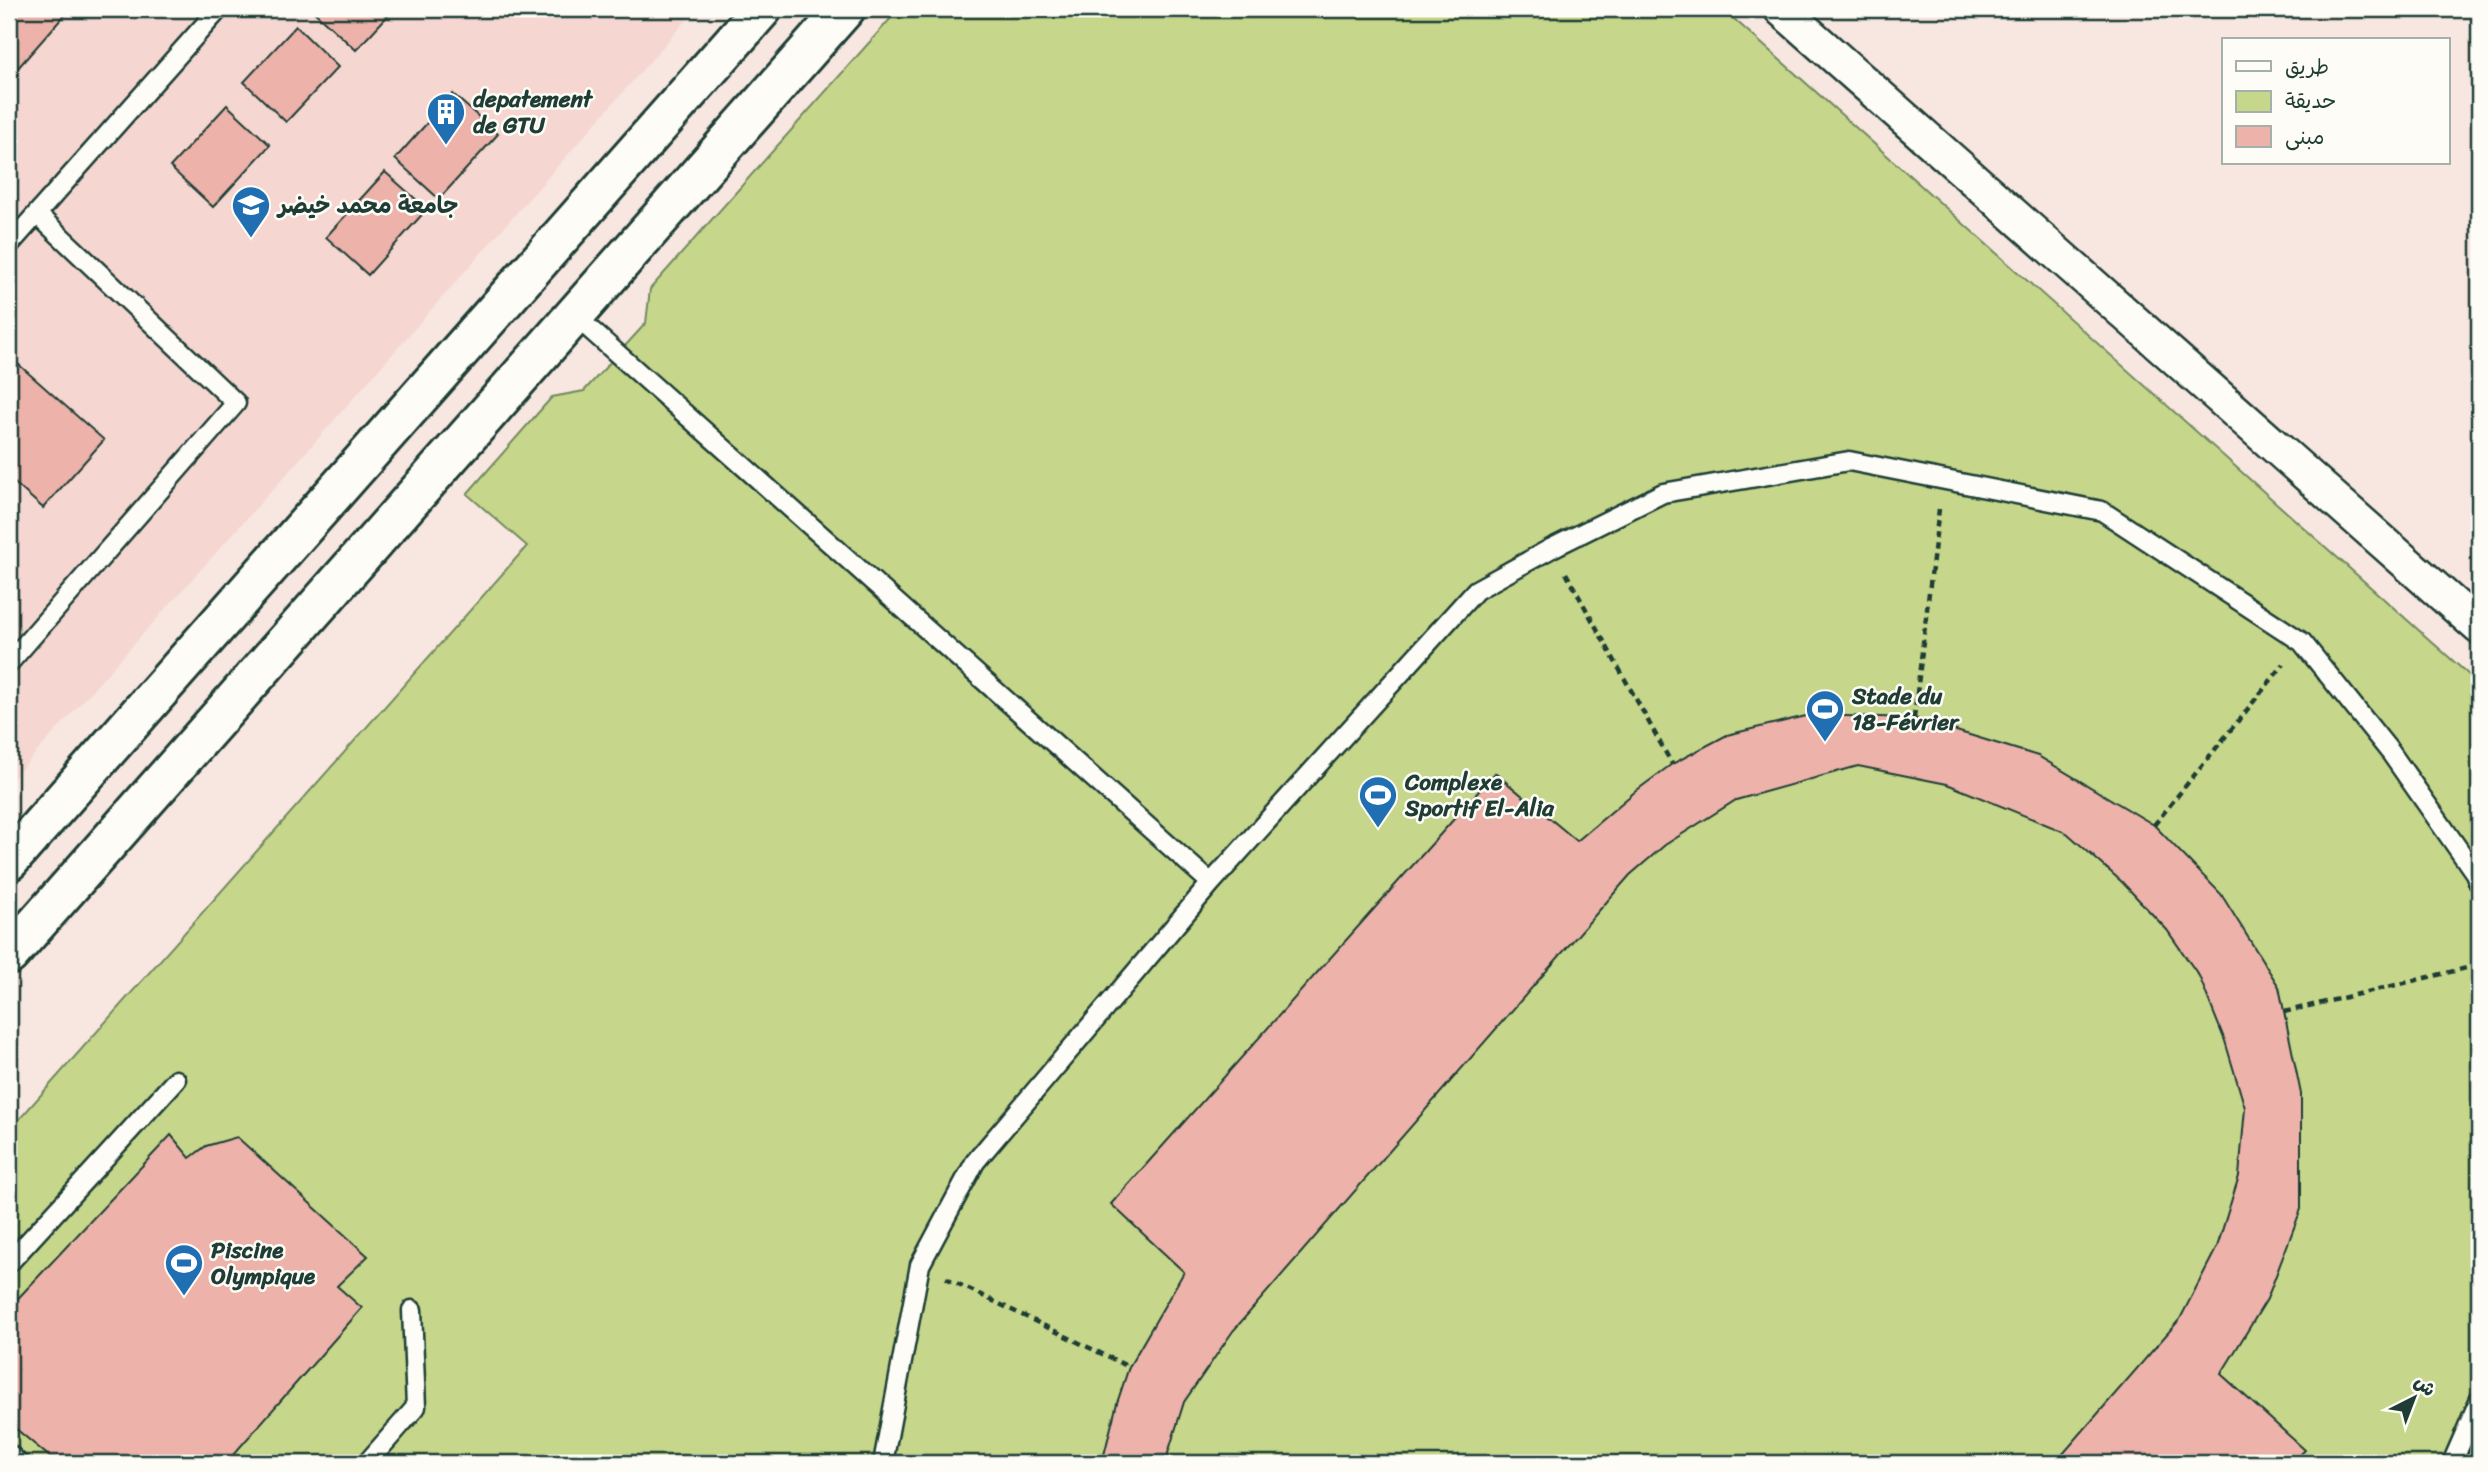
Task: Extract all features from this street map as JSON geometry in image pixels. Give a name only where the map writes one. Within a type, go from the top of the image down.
[{"type":"main road","points":[[9,861],[762,9]]},
{"type":"main road","points":[[9,955],[845,9]]},
{"type":"street","points":[[1781,9],[2479,627]]},
{"type":"lane","points":[[9,245],[219,9]]},
{"type":"lane","points":[[9,663],[236,403],[37,214]]},
{"type":"lane","points":[[574,315],[1211,883]]},
{"type":"lane","points":[[883,1463],[920,1265],[975,1162],[1211,883],[1476,590],[1552,548],[1662,494],[1849,461],[2102,511],[2302,642],[2391,753],[2475,873],[2479,883]]},
{"type":"lane","points":[[9,1263],[176,1080]]},
{"type":"lane","points":[[367,1463],[416,1407],[412,1310]]},
{"type":"lane","points":[[2452,1463],[2479,1401]]},
{"type":"lane","points":[[9,1454],[18,1463]]},
{"type":"path","points":[[1914,718],[1942,480]]},
{"type":"path","points":[[1552,548],[1672,764]]},
{"type":"path","points":[[2154,825],[2302,642]]},
{"type":"path","points":[[2284,1012],[2479,965]]},
{"type":"path","points":[[920,1265],[1129,1367]]},
{"type":"shaded area","name":"جامعة محمد خيضر","points":[[9,9],[696,9],[291,469],[9,783]]},
{"type":"green space","name":"Complexe Sportif El-Alia","points":[[899,9],[1723,9],[2479,684],[2479,1463],[9,1463],[9,1131],[527,546],[467,494],[552,397],[584,391],[646,323],[650,289]]},
{"type":"building","points":[[9,9],[70,9],[17,69],[9,62]]},
{"type":"building","points":[[311,9],[394,9],[356,50]]},
{"type":"building","points":[[296,26],[338,67],[286,122],[244,82]]},
{"type":"building","name":"depatement de GTU","points":[[453,94],[498,134],[439,199],[395,159]]},
{"type":"building","points":[[227,105],[270,145],[213,207],[170,167]]},
{"type":"building","points":[[385,172],[427,209],[368,275],[326,237]]},
{"type":"building","points":[[9,356],[104,440],[43,508],[9,478]]},
{"type":"building","points":[[1810,715],[1914,718],[2038,756],[2154,825],[2221,894],[2279,987],[2301,1094],[2301,1209],[2267,1299],[2221,1374],[2305,1450],[2292,1463],[2055,1463],[2180,1319],[2217,1247],[2239,1176],[2245,1108],[2225,1041],[2199,976],[2167,930],[2122,882],[2067,833],[1947,784],[1858,766],[1736,800],[1665,845],[1630,875],[1233,1331],[1184,1402],[1165,1463],[1102,1463],[1129,1367],[1184,1272],[1111,1204],[1495,773],[1577,841],[1672,764],[1727,735]]},
{"type":"building","name":"Piscine Olympique","points":[[171,1135],[190,1158],[206,1146],[237,1137],[368,1256],[337,1286],[362,1308],[226,1463],[57,1463],[9,1423],[9,1308]]},
{"type":"place","name":"depatement de GTU","points":[[446,146]]},
{"type":"place","name":"جامعة محمد خيضر","points":[[251,239]]},
{"type":"place","name":"Stade du 18-Février","points":[[1825,743]]},
{"type":"place","name":"Complexe Sportif El-Alia","points":[[1378,829]]},
{"type":"place","name":"Piscine Olympique","points":[[184,1297]]}]
